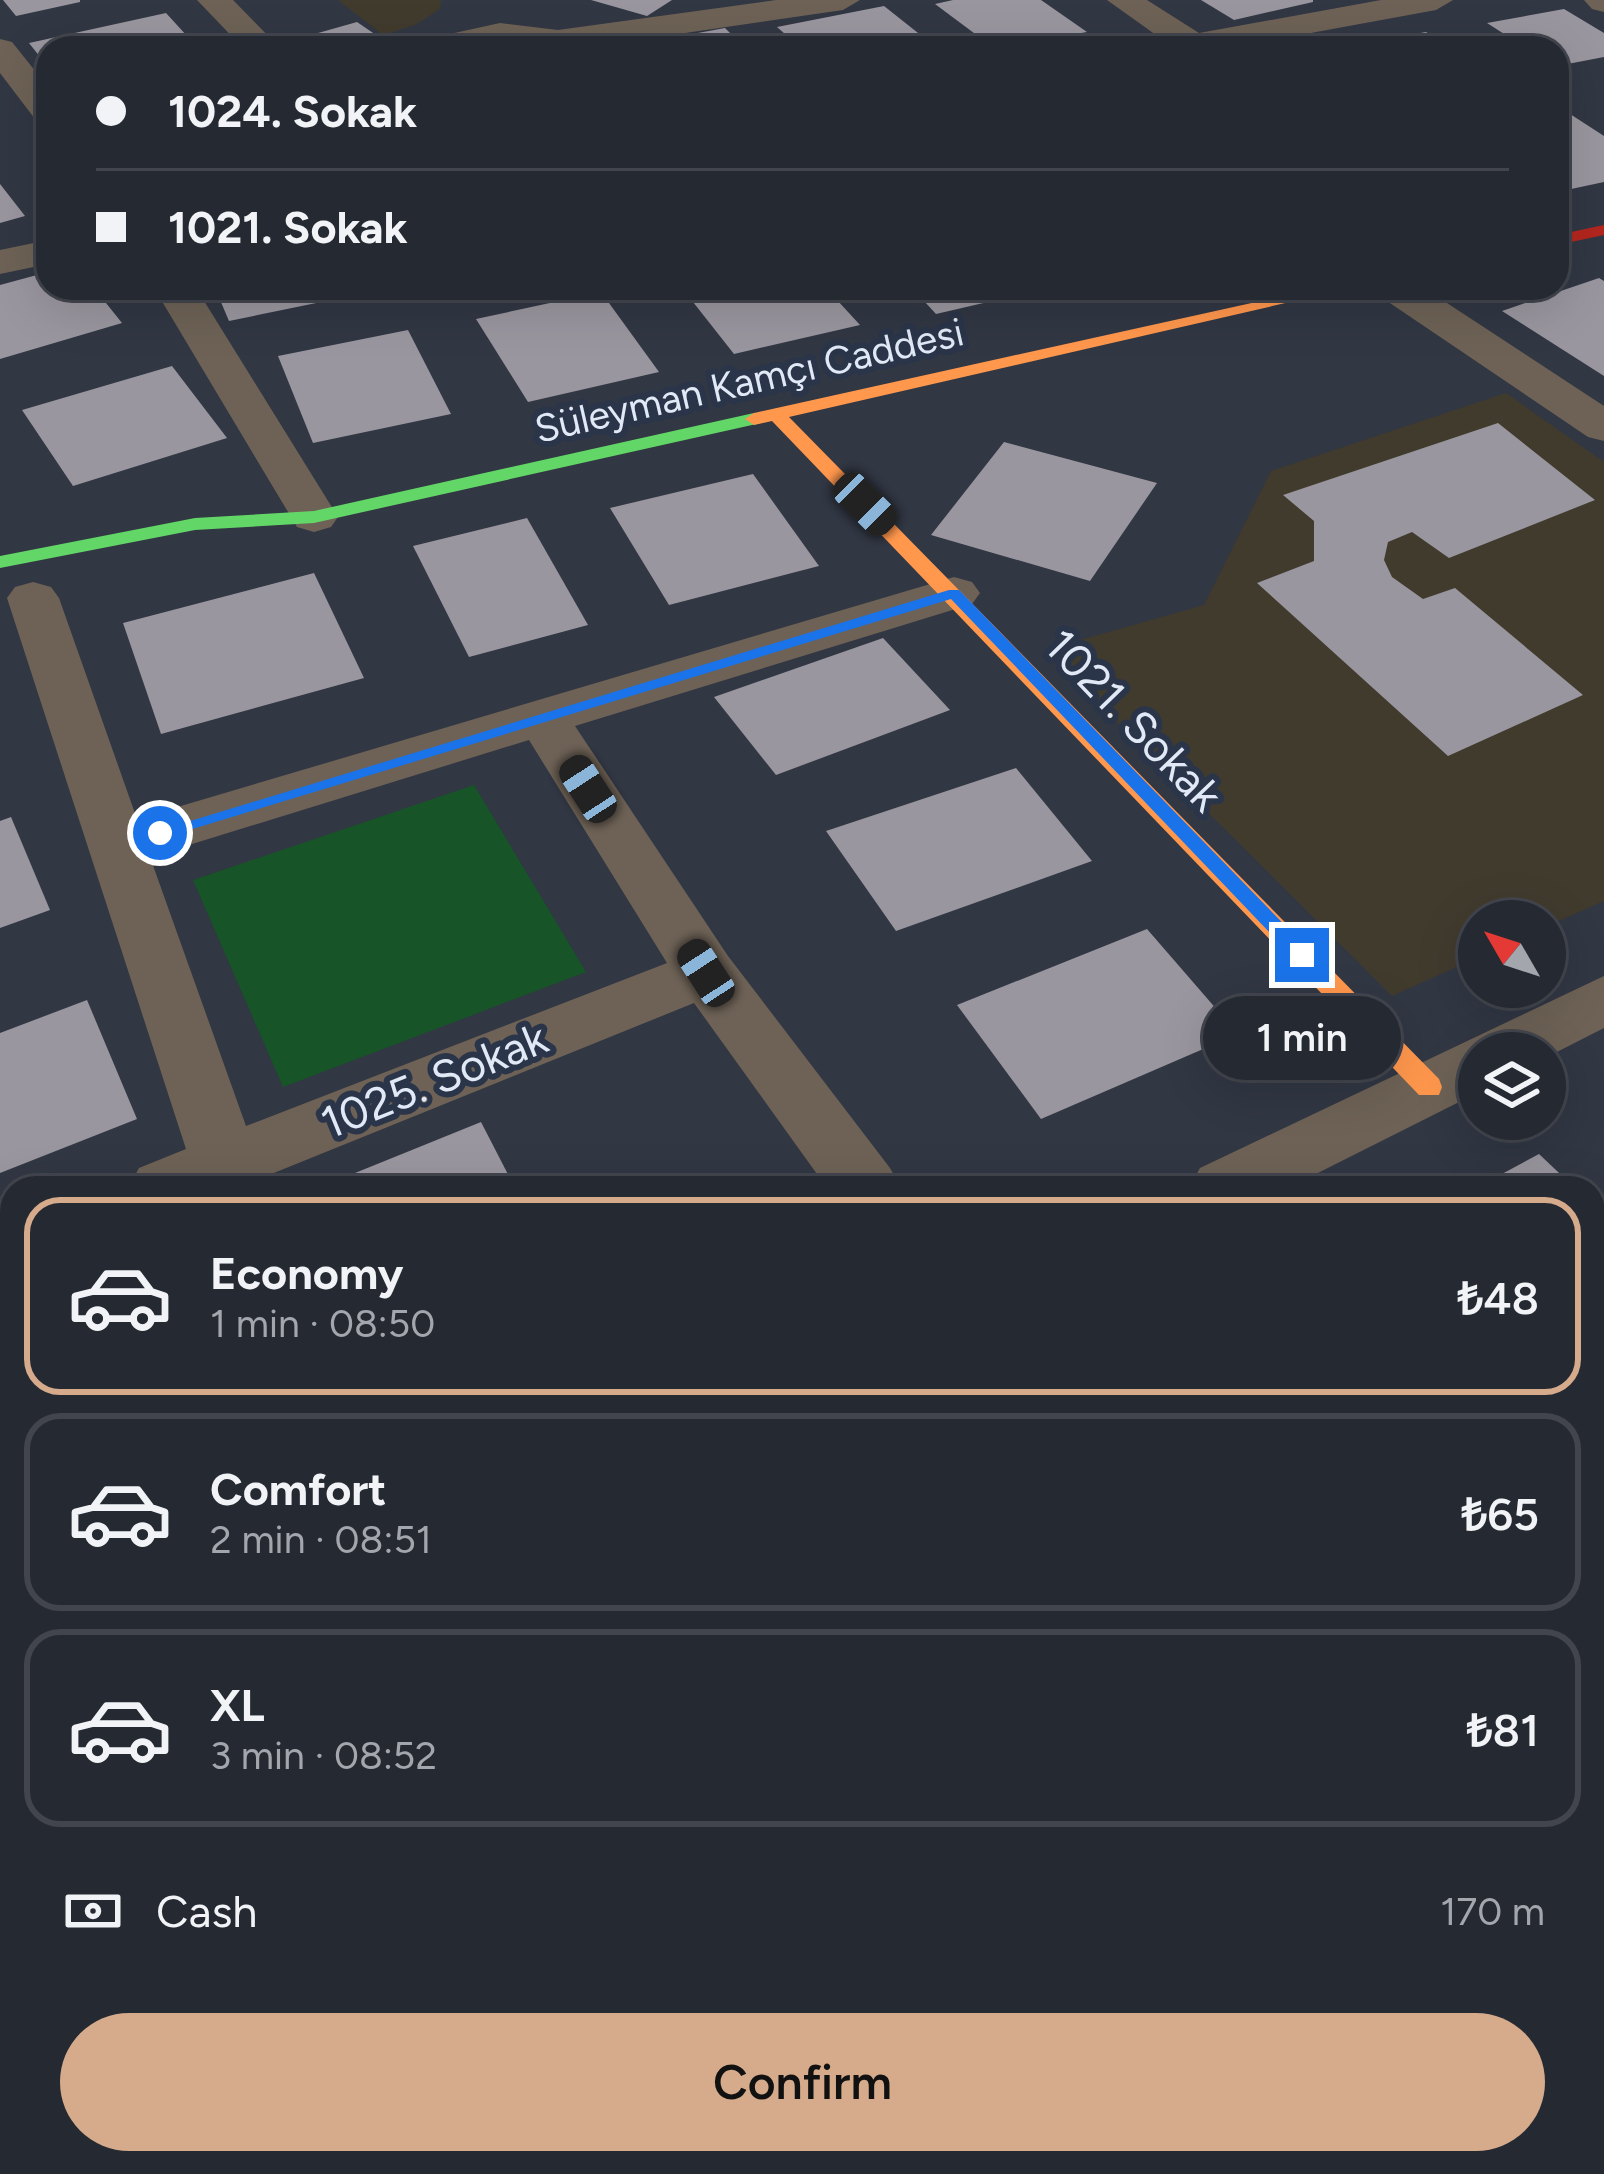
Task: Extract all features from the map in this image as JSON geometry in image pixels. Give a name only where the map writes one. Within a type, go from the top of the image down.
[{"type":"street","points":[[214,0],[251,36]]},
{"type":"street","points":[[488,0],[489,8],[552,36]]},
{"type":"street","points":[[620,36],[843,0]]},
{"type":"street","points":[[1124,0],[1170,36]]},
{"type":"street","points":[[1238,36],[1436,0]]},
{"type":"street","points":[[486,36],[519,36]]},
{"type":"street","points":[[0,49],[36,96]]},
{"type":"street","points":[[1569,237],[1604,230]]},
{"type":"street","points":[[0,262],[36,254]]},
{"type":"street","points":[[182,300],[314,517]]},
{"type":"street","name":"Süleyman Kamçı Caddesi","points":[[22,590],[195,524],[314,517],[1288,300]]},
{"type":"street","points":[[1414,300],[1604,427]]},
{"type":"street","name":"1021. Sokak","points":[[776,414],[954,593],[1454,1074]]},
{"type":"street","name":"Süleyman Kamçı Caddesi","points":[[231,554],[314,517]]},
{"type":"street","points":[[22,590],[117,846],[225,1163]]},
{"type":"street","points":[[117,846],[954,593]]},
{"type":"street","points":[[541,716],[706,973],[857,1176]]},
{"type":"street","name":"1025. Sokak","points":[[193,1176],[706,973]]},
{"type":"street","points":[[1539,1032],[1604,1000]]},
{"type":"street","points":[[1248,1176],[1454,1074]]},
{"type":"shaded area","points":[[338,0],[441,0],[440,9],[415,25],[383,35]]},
{"type":"shaded area","points":[[1506,393],[1604,462],[1604,901],[1566,918],[1566,900],[1458,900],[1458,966],[1392,996],[1045,650],[1204,605],[1271,471]]},
{"type":"green space","points":[[474,785],[586,972],[283,1087],[193,880]]},
{"type":"building","points":[[3,0],[80,0],[80,2],[16,16]]},
{"type":"building","points":[[591,0],[672,0],[647,16]]},
{"type":"building","points":[[1041,0],[1087,32],[978,36],[935,4]]},
{"type":"building","points":[[1201,0],[1313,0],[1313,2],[1234,20]]},
{"type":"building","points":[[884,6],[922,36],[787,36],[777,27]]},
{"type":"building","points":[[1564,9],[1604,33],[1604,57],[1569,64],[1569,36],[1507,36],[1487,23]]},
{"type":"building","points":[[166,13],[187,36],[61,36]]},
{"type":"building","points":[[357,22],[378,36],[313,36]]},
{"type":"building","points":[[725,28],[733,36],[681,36]]},
{"type":"building","points":[[1569,113],[1604,136],[1604,182],[1569,189]]},
{"type":"building","points":[[0,184],[25,216],[0,223]]},
{"type":"building","points":[[36,275],[36,300],[104,300],[122,323],[0,359],[0,285]]},
{"type":"building","points":[[1599,278],[1604,281],[1604,376],[1502,311],[1534,300],[1569,300],[1569,288]]},
{"type":"building","points":[[220,300],[331,300],[229,321]]},
{"type":"building","points":[[564,300],[607,300],[659,372],[528,402],[476,319]]},
{"type":"building","points":[[691,300],[837,300],[860,325],[734,354]]},
{"type":"building","points":[[923,300],[997,300],[936,314]]},
{"type":"building","points":[[408,330],[451,414],[313,443],[278,356]]},
{"type":"building","points":[[172,366],[227,438],[73,486],[22,410]]},
{"type":"building","points":[[1498,423],[1595,500],[1449,558],[1412,532],[1388,542],[1384,560],[1392,577],[1423,599],[1455,588],[1583,695],[1448,756],[1257,583],[1314,561],[1314,521],[1283,495]]},
{"type":"building","points":[[1004,442],[1157,483],[1090,581],[931,535]]},
{"type":"building","points":[[753,474],[819,566],[669,605],[610,508]]},
{"type":"building","points":[[527,518],[588,625],[469,657],[413,546]]},
{"type":"building","points":[[314,573],[364,678],[161,734],[123,623]]},
{"type":"building","points":[[883,638],[950,710],[776,775],[714,697]]},
{"type":"building","points":[[1016,768],[1092,861],[896,931],[826,831]]},
{"type":"building","points":[[11,817],[50,910],[0,928],[0,821]]},
{"type":"building","points":[[1147,929],[1238,1034],[1041,1119],[957,1005]]},
{"type":"building","points":[[87,1000],[137,1119],[0,1173],[0,1033]]},
{"type":"building","points":[[481,1122],[509,1176],[348,1176]]},
{"type":"building","points":[[1539,1154],[1562,1176],[1498,1176]]},
{"type":"traffic: fast","points":[[0,562],[195,524],[314,517],[754,419]]},
{"type":"traffic: slow","points":[[754,419],[1288,300]]},
{"type":"traffic: slow","points":[[776,414],[1429,1087]]},
{"type":"traffic: jam","points":[[1569,237],[1604,230]]},
{"type":"route","points":[[160,833],[954,593],[1302,955]]}]
